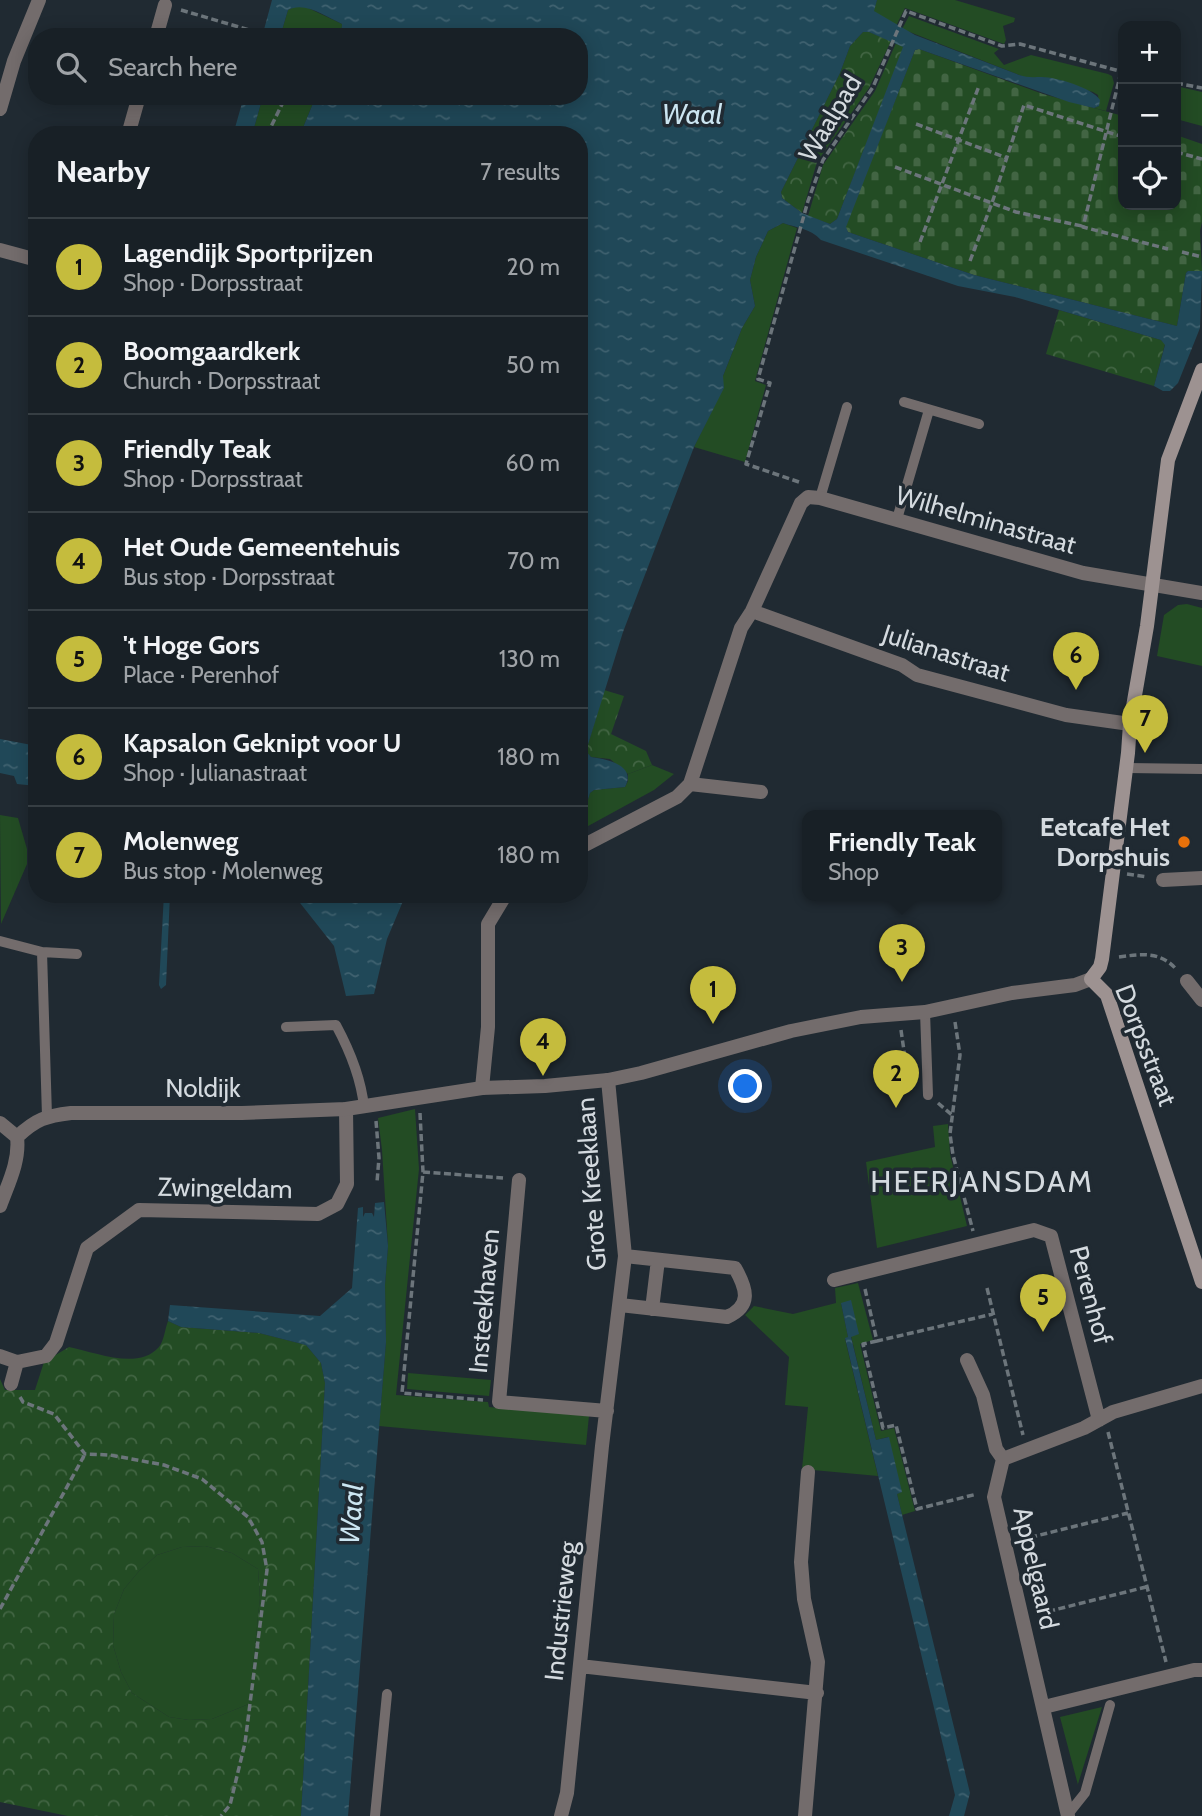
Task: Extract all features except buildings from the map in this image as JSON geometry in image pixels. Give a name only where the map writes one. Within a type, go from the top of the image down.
[{"type":"main road","points":[[1091,979],[1100,967],[1102,959],[1127,768],[1130,724],[1168,460],[1202,370]]},
{"type":"main road","name":"Dorpsstraat","points":[[1091,979],[1107,995],[1202,1282]]},
{"type":"street","points":[[0,109],[39,0]]},
{"type":"street","points":[[159,28],[165,5]]},
{"type":"street","points":[[131,126],[136,105]]},
{"type":"street","points":[[0,250],[28,258]]},
{"type":"street","points":[[588,843],[677,797],[690,785],[741,628],[752,611],[801,503],[814,497]]},
{"type":"street","name":"Wilhelminastraat","points":[[814,497],[1083,573],[1202,593]]},
{"type":"street","name":"Julianastraat","points":[[752,611],[902,665],[917,675],[1066,715],[1130,724]]},
{"type":"street","points":[[690,785],[761,792]]},
{"type":"street","points":[[1163,880],[1202,878]]},
{"type":"street","points":[[482,1088],[488,1027],[488,924],[501,903]]},
{"type":"street","name":"Dorpsstraat","points":[[360,1107],[482,1088],[608,1080],[791,1031],[861,1017],[925,1012],[1012,993],[1075,985],[1091,979]]},
{"type":"street","points":[[1187,981],[1202,1000]]},
{"type":"street","name":"Grote Kreeklaan","points":[[607,1411],[625,1256],[608,1080]]},
{"type":"street","name":"Noldijk","points":[[17,1137],[36,1121],[47,1116],[71,1113],[242,1113],[360,1107]]},
{"type":"street","name":"Zwingeldam","points":[[17,1362],[46,1356],[56,1343],[87,1248],[139,1210],[318,1214],[337,1204],[347,1184],[360,1107]]},
{"type":"street","points":[[0,1123],[17,1137],[18,1148],[0,1206]]},
{"type":"street","name":"Insteekhaven","points":[[520,1180],[499,1402],[607,1411]]},
{"type":"street","name":"Perenhof","points":[[834,1280],[1034,1230],[1051,1236],[1101,1418]]},
{"type":"street","points":[[620,1305],[727,1317],[738,1312],[744,1301],[743,1281],[736,1268],[625,1256]]},
{"type":"street","points":[[652,1309],[658,1260]]},
{"type":"street","points":[[0,1356],[17,1362],[11,1384]]},
{"type":"street","points":[[967,1360],[983,1395],[996,1449],[1003,1459],[1084,1428],[1101,1418],[1202,1385]]},
{"type":"street","name":"Industrieweg","points":[[561,1816],[567,1793],[607,1411]]},
{"type":"street","name":"Appelgaard","points":[[1003,1459],[994,1497],[1068,1815]]},
{"type":"street","points":[[805,1816],[818,1662],[804,1599],[801,1562],[808,1472]]},
{"type":"street","points":[[580,1666],[817,1693]]},
{"type":"street","points":[[1044,1707],[1202,1670]]},
{"type":"lane","points":[[904,402],[979,424]]},
{"type":"lane","points":[[814,497],[847,407]]},
{"type":"lane","points":[[897,519],[929,410]]},
{"type":"lane","points":[[1127,768],[1202,769]]},
{"type":"lane","points":[[0,941],[42,952],[77,954]]},
{"type":"lane","points":[[42,952],[47,1116]]},
{"type":"lane","points":[[925,1012],[928,1095]]},
{"type":"lane","points":[[286,1027],[336,1025],[359,1076],[360,1107]]},
{"type":"lane","points":[[375,1816],[387,1694]]},
{"type":"lane","name":"Appelgaard","points":[[1068,1815],[1085,1793],[1110,1705]]},
{"type":"path","points":[[165,5],[243,28]]},
{"type":"path","name":"Waalpad","points":[[814,497],[798,481],[746,464],[770,383],[758,379],[797,238],[823,160],[873,87],[906,11],[1002,46],[1020,44],[1118,71]]},
{"type":"path","name":"Waalpad","points":[[1083,227],[1119,84]]},
{"type":"path","points":[[1181,84],[1202,88]]},
{"type":"path","points":[[920,242],[979,86]]},
{"type":"path","points":[[271,126],[282,105]]},
{"type":"path","points":[[970,261],[1024,105],[1118,135]]},
{"type":"path","points":[[916,124],[1007,158]]},
{"type":"path","points":[[1181,153],[1202,159]]},
{"type":"path","points":[[895,167],[1016,212],[1168,249]]},
{"type":"path","points":[[1182,252],[1202,257]]},
{"type":"path","points":[[1112,871],[1163,880]]},
{"type":"path","points":[[1102,959],[1144,953],[1158,956],[1170,962],[1187,981]]},
{"type":"path","points":[[952,1006],[960,1055],[950,1134],[976,1244]]},
{"type":"path","points":[[419,1097],[423,1172],[402,1393],[499,1402]]},
{"type":"path","points":[[360,1107],[379,1133],[377,1182]]},
{"type":"path","points":[[423,1172],[520,1180]]},
{"type":"path","points":[[861,1274],[877,1341]]},
{"type":"path","points":[[987,1288],[1027,1450]]},
{"type":"path","points":[[993,1314],[863,1344],[883,1428],[896,1425],[917,1509],[994,1490]]},
{"type":"path","points":[[11,1384],[23,1402],[54,1414],[85,1454],[110,1455],[164,1465],[202,1479],[248,1517],[262,1542],[267,1570],[245,1743],[230,1805],[221,1816]]},
{"type":"path","points":[[1101,1418],[1169,1676]]},
{"type":"path","points":[[0,1609],[85,1454]]},
{"type":"path","points":[[1005,1544],[1128,1513]]},
{"type":"path","points":[[1023,1618],[1147,1587]]},
{"type":"green space","points":[[877,0],[955,0],[1015,18],[1014,22],[1003,26],[1006,40],[1004,44],[905,8],[896,26],[873,11]]},
{"type":"green space","points":[[306,7],[342,24],[342,28],[283,28],[288,10]]},
{"type":"green space","points":[[909,16],[999,49],[994,53],[1004,65],[1031,55],[1108,74],[1112,76],[1114,83],[1106,111],[1094,108],[1099,106],[1098,95],[1093,92],[1042,77],[1029,79],[902,29]]},
{"type":"green space","points":[[863,32],[891,41],[869,88],[817,162],[802,213],[782,198],[781,192],[840,73],[850,46]]},
{"type":"green space","points":[[896,43],[904,47],[837,219],[830,224],[808,216],[823,165],[875,91]]},
{"type":"green space","points":[[919,49],[1043,94],[1118,115],[1118,210],[1181,210],[1181,137],[1202,144],[1202,271],[1186,273],[1177,326],[974,275],[848,232],[845,227],[915,50]]},
{"type":"green space","points":[[1181,87],[1202,92],[1202,126],[1181,120]]},
{"type":"green space","points":[[260,105],[312,105],[304,126],[255,126]]},
{"type":"green space","points":[[783,223],[797,228],[755,381],[766,385],[745,462],[694,447],[723,388],[723,376],[742,328],[755,306],[750,280],[756,257],[768,231]]},
{"type":"green space","points":[[1059,310],[1161,340],[1165,344],[1154,386],[1046,354]]},
{"type":"green space","points":[[1187,604],[1202,608],[1202,666],[1157,656],[1164,615],[1178,605]]},
{"type":"green space","points":[[604,690],[624,696],[611,734],[646,751],[652,765],[628,774],[610,759],[591,757],[588,744]]},
{"type":"green space","points":[[652,765],[674,774],[654,790],[588,826],[590,793],[594,790],[625,787],[628,774]]},
{"type":"green space","points":[[0,815],[18,818],[27,849],[27,864],[1,924]]},
{"type":"green space","points":[[415,1109],[419,1169],[396,1395],[488,1402],[489,1407],[589,1416],[586,1445],[379,1426],[386,1342],[385,1285],[388,1246],[378,1118]]},
{"type":"green space","points":[[948,1124],[950,1154],[967,1226],[877,1248],[866,1162],[935,1147],[933,1126]]},
{"type":"green space","points":[[858,1283],[873,1340],[860,1344],[881,1431],[894,1428],[915,1511],[902,1515],[897,1494],[901,1492],[888,1437],[876,1440],[851,1336],[858,1334],[841,1303],[848,1337],[845,1339],[878,1476],[802,1469],[808,1407],[785,1405],[789,1357],[745,1315],[754,1306],[793,1314],[836,1303],[835,1288]]},
{"type":"green space","points":[[168,1321],[181,1327],[259,1333],[306,1345],[321,1363],[325,1383],[301,1816],[68,1816],[0,1802],[0,1379],[5,1390],[35,1390],[44,1362],[69,1347],[103,1356],[140,1358],[159,1347]],"holes":[[[205,1546],[232,1553],[258,1569],[260,1598],[249,1704],[212,1719],[169,1717],[132,1693],[121,1672],[113,1645],[114,1614],[124,1589],[157,1555],[182,1547]]]},
{"type":"green space","points":[[408,1373],[491,1380],[489,1396],[407,1389]]},
{"type":"green space","points":[[205,1546],[232,1553],[258,1569],[260,1598],[249,1704],[212,1719],[169,1717],[132,1693],[121,1672],[113,1645],[114,1614],[124,1589],[157,1555],[182,1547]]},
{"type":"green space","points":[[1102,1707],[1078,1784],[1078,1785],[1060,1717]]},
{"type":"water","name":"Waal","points":[[272,0],[877,0],[874,11],[915,35],[1019,75],[1048,77],[1074,84],[1090,91],[1100,100],[1099,106],[1094,108],[1069,102],[919,49],[915,50],[846,227],[848,232],[974,275],[1177,326],[1186,273],[1202,271],[1200,328],[1178,383],[1170,391],[1163,391],[1154,386],[1165,345],[1161,340],[1015,297],[958,286],[821,240],[808,231],[783,223],[768,231],[756,257],[750,280],[755,306],[742,328],[723,376],[724,388],[694,447],[623,632],[588,745],[588,126],[304,126],[312,105],[588,105],[588,28],[342,28],[342,24],[315,11],[301,7],[288,10],[283,28],[264,28]],"holes":[[[863,32],[869,32],[903,47],[837,219],[830,224],[802,213],[782,198],[781,192],[840,73],[850,46]]]},
{"type":"water","points":[[241,105],[260,105],[255,126],[236,126]]},
{"type":"water","points":[[0,739],[28,744],[28,785],[17,784],[14,776],[0,773]]},
{"type":"water","name":"Waal","points":[[588,753],[591,757],[618,764],[627,773],[625,787],[594,790],[588,800]]},
{"type":"water","points":[[164,903],[170,903],[166,985],[161,989],[159,985]]},
{"type":"water","points":[[300,903],[402,903],[387,939],[374,994],[346,996],[334,946]]},
{"type":"water","points":[[384,1202],[388,1246],[385,1285],[386,1342],[348,1816],[301,1816],[325,1383],[321,1363],[306,1345],[259,1333],[181,1327],[168,1321],[170,1305],[320,1316],[352,1288],[358,1208],[363,1207],[363,1217],[365,1213],[372,1213],[374,1217],[375,1203]]},
{"type":"water","points":[[851,1300],[859,1334],[851,1337],[876,1440],[889,1437],[902,1492],[897,1494],[970,1793],[964,1816],[949,1816],[955,1795],[845,1338],[848,1337],[841,1303]]},
{"type":"place","name":"Kapsalon Geknipt voor U","points":[[1076,690]]},
{"type":"place","name":"Molenweg","points":[[1145,753]]},
{"type":"place","name":"Eetcafe Het Dorpshuis","points":[[1184,842]]},
{"type":"place","name":"Friendly Teak","points":[[902,982]]},
{"type":"place","name":"Lagendijk Sportprijzen","points":[[713,1024]]},
{"type":"place","name":"Het Oude Gemeentehuis","points":[[543,1076]]},
{"type":"place","name":"Boomgaardkerk","points":[[896,1108]]},
{"type":"place","name":"'t Hoge Gors","points":[[1043,1332]]},
{"type":"district","name":"HEERJANSDAM","points":[[982,1181]]}]
